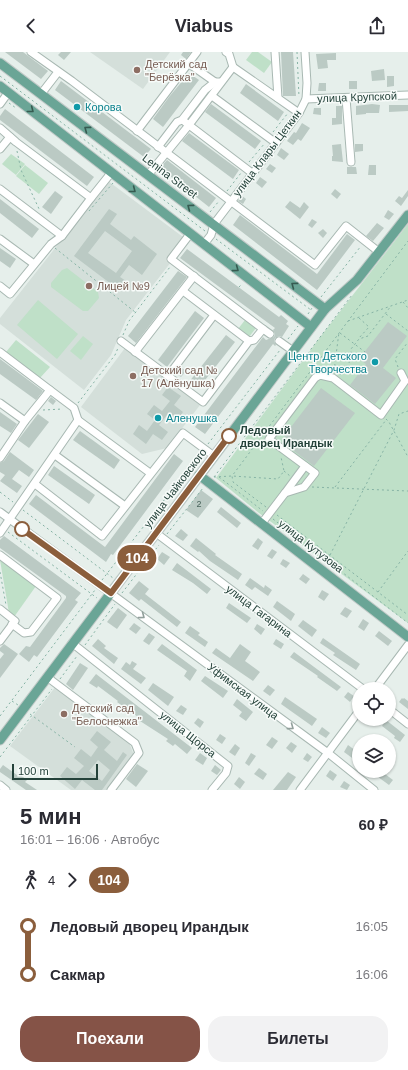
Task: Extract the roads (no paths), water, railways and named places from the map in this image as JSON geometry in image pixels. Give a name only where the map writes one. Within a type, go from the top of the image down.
[{"type":"main road","name":"Lenina Street","points":[[0,63],[325,308]]},
{"type":"main road","points":[[0,86],[311,327]]},
{"type":"main road","name":"улица Чайковского","points":[[0,740],[72,643],[115,596],[160,536],[199,475],[325,308],[357,280],[408,215]]},
{"type":"main road","name":"улица Кутузова","points":[[199,475],[408,637]]},
{"type":"street","points":[[31,52],[72,81],[315,266],[346,226],[379,252]]},
{"type":"street","points":[[137,131],[197,52]]},
{"type":"street","points":[[275,52],[278,98]]},
{"type":"street","name":"улица Клары Цеткин","points":[[214,224],[276,143],[298,113],[306,99],[307,83],[305,52]]},
{"type":"street","points":[[228,53],[233,67],[298,113]]},
{"type":"street","points":[[188,63],[217,82]]},
{"type":"street","points":[[158,147],[177,122],[182,120],[205,90],[217,82],[233,67]]},
{"type":"street","points":[[38,92],[58,72]]},
{"type":"street","points":[[148,175],[212,96],[217,82]]},
{"type":"street","points":[[0,104],[8,93]]},
{"type":"street","name":"улица Крупской","points":[[306,99],[408,95]]},
{"type":"street","points":[[212,96],[276,143]]},
{"type":"street","points":[[346,98],[351,162]]},
{"type":"street","points":[[182,120],[252,173]]},
{"type":"street","points":[[0,128],[16,142],[92,198]]},
{"type":"street","points":[[0,149],[10,137]]},
{"type":"street","points":[[1,289],[10,294],[51,244],[62,236],[92,198],[113,175]]},
{"type":"street","points":[[0,189],[62,236]]},
{"type":"street","points":[[204,244],[211,235],[214,224]]},
{"type":"street","points":[[190,234],[171,259],[270,334]]},
{"type":"street","points":[[0,239],[34,264]]},
{"type":"street","points":[[135,352],[194,276]]},
{"type":"street","points":[[183,290],[249,341]]},
{"type":"street","points":[[168,376],[214,315]]},
{"type":"street","points":[[121,341],[203,402],[249,341],[254,340],[263,329]]},
{"type":"street","points":[[279,341],[293,351]]},
{"type":"street","points":[[0,352],[74,408],[78,420],[150,473]]},
{"type":"street","points":[[285,493],[304,487],[314,473],[269,439],[315,378],[320,375],[334,379],[380,415],[405,381],[400,373]]},
{"type":"street","points":[[0,458],[25,421],[50,390]]},
{"type":"street","points":[[0,403],[25,421]]},
{"type":"street","points":[[2,530],[78,420]]},
{"type":"street","points":[[35,484],[102,536],[150,473],[183,433],[214,456]]},
{"type":"street","points":[[55,455],[125,506]]},
{"type":"street","points":[[262,523],[305,466]]},
{"type":"street","name":"Уфимская улица","points":[[0,512],[270,712],[328,753],[374,790]]},
{"type":"street","name":"улица Гагарина","points":[[160,536],[354,682]]},
{"type":"street","points":[[0,556],[57,598],[31,632],[24,634],[12,624]]},
{"type":"street","points":[[0,609],[15,621],[0,640]]},
{"type":"street","name":"улица Щорса","points":[[72,643],[228,766],[226,773],[212,790]]},
{"type":"street","points":[[380,682],[408,645]]},
{"type":"street","points":[[47,677],[135,743],[139,753],[112,790]]},
{"type":"street","points":[[396,715],[408,724]]},
{"type":"street","points":[[300,790],[352,720]]},
{"type":"street","points":[[0,785],[6,790]]},
{"type":"place","name":"Детский сад \"Берёзка\"","points":[[137,70]]},
{"type":"place","name":"Корова","points":[[77,107]]},
{"type":"place","name":"Лицей №9","points":[[89,286]]},
{"type":"place","name":"Центр Детского Творчества","points":[[375,362]]},
{"type":"place","name":"Детский сад № 17 (Алёнушка)","points":[[133,376]]},
{"type":"place","name":"Аленушка","points":[[158,418]]},
{"type":"place","name":"Ледовый дворец Ирандык","points":[[229,436]]},
{"type":"place","name":"Детский сад \"Белоснежка\"","points":[[64,714]]}]
